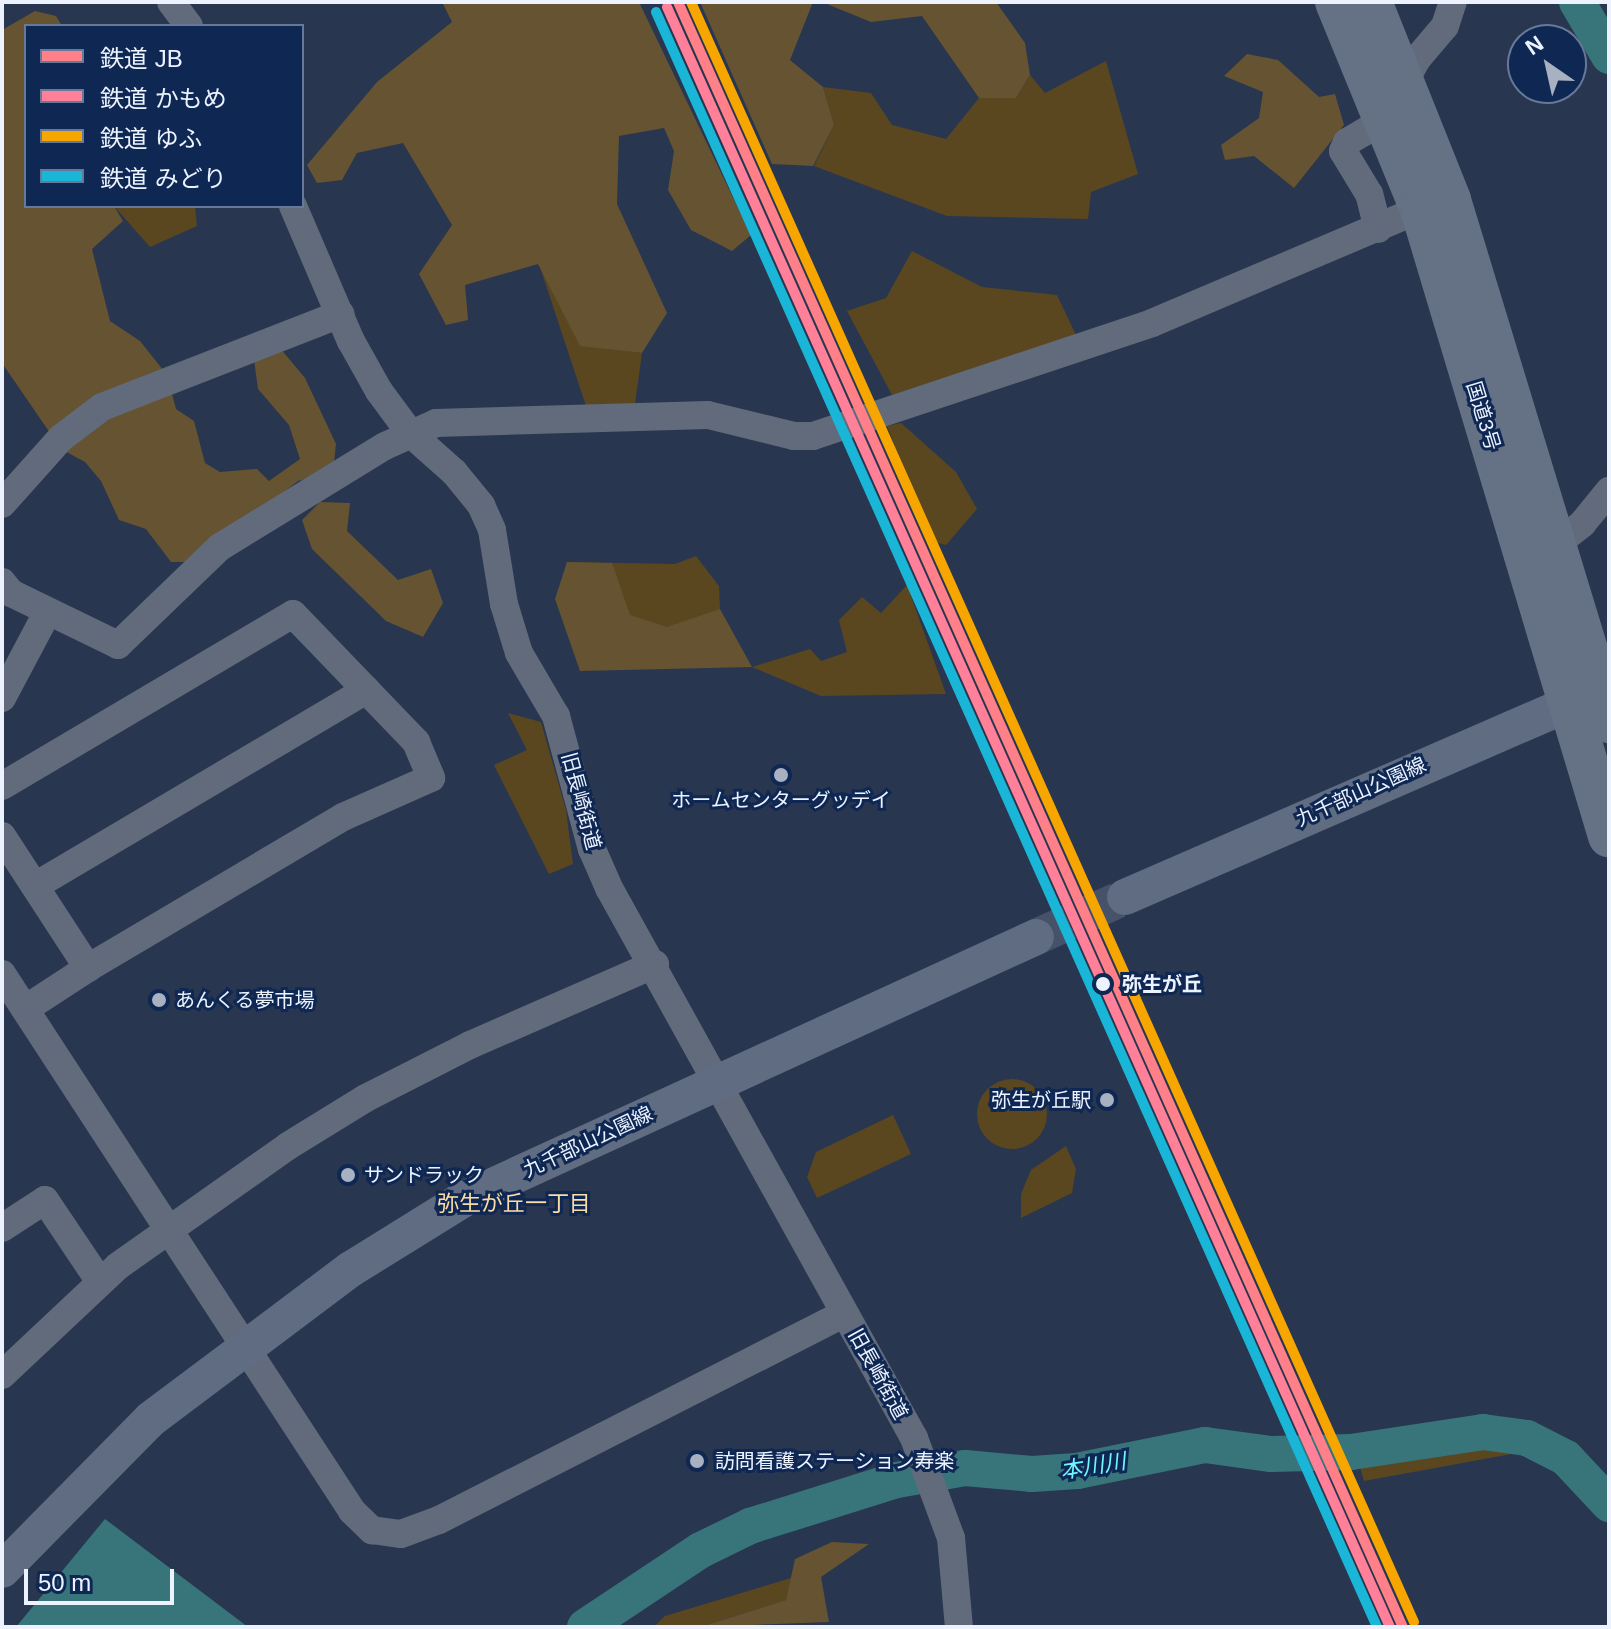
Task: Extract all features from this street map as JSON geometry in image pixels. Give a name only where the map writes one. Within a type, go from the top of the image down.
[{"type":"highway","name":"国道3号","points":[[1336,2],[1421,209],[1594,682]]},
{"type":"highway","name":"国道3号","points":[[1371,2],[1450,200],[1594,682],[1609,836]]},
{"type":"main road","name":"九千部山公園線","points":[[1125,897],[1594,682]]},
{"type":"main road","name":"九千部山公園線","points":[[2,1570],[120,1448],[244,1346],[351,1269],[464,1199],[1036,937]]},
{"type":"street","points":[[171,2],[188,24]]},
{"type":"street","points":[[1378,229],[1369,194],[1343,151],[1347,142],[1383,121],[1405,82],[1445,26],[1453,2]]},
{"type":"street","name":"旧長崎街道","points":[[294,208],[340,314],[379,391],[410,433],[454,472],[481,505],[492,530],[504,604],[519,653],[556,716],[592,849],[609,888],[655,964],[715,1084],[914,1438],[939,1499],[957,1577],[959,1627]]},
{"type":"street","points":[[2,582],[11,593],[118,645],[220,547],[410,433],[436,423],[642,413],[708,415],[794,436],[813,436],[1152,323],[1421,209]]},
{"type":"street","points":[[2,504],[61,438],[102,407],[340,314]]},
{"type":"street","points":[[1554,546],[1582,524],[1609,491]]},
{"type":"street","points":[[2,698],[48,611]]},
{"type":"street","points":[[2,786],[293,614],[416,742],[431,778],[343,817],[88,968],[25,1009]]},
{"type":"street","points":[[35,886],[366,690]]},
{"type":"street","points":[[2,836],[88,968]]},
{"type":"street","points":[[2,1375],[100,1282],[168,1226],[366,1098],[470,1045],[655,964]]},
{"type":"street","points":[[2,974],[352,1511],[372,1530],[401,1534],[439,1520],[844,1314]]},
{"type":"street","points":[[2,1228],[45,1200],[100,1282]]},
{"type":"shaded area","points":[[442,2],[639,2],[751,235],[732,251],[691,230],[668,190],[674,151],[664,128],[619,136],[617,204],[667,313],[642,353],[580,346],[538,264],[465,285],[468,320],[446,325],[419,274],[452,225],[403,143],[357,153],[342,180],[317,183],[307,165],[377,82],[452,22]]},
{"type":"shaded area","points":[[700,2],[813,2],[790,60],[823,87],[834,125],[813,166],[772,164]]},
{"type":"shaded area","points":[[822,2],[996,2],[1025,43],[1030,75],[1016,98],[979,98],[922,16],[871,22]]},
{"type":"shaded area","points":[[35,11],[56,16],[61,24],[24,24],[24,208],[115,208],[123,221],[92,249],[110,321],[140,341],[167,375],[176,409],[194,421],[205,463],[220,472],[257,469],[269,481],[300,459],[289,425],[258,389],[254,360],[280,348],[305,378],[336,444],[333,472],[298,481],[193,562],[171,562],[146,529],[119,520],[101,481],[85,462],[61,449],[2,363],[2,30]]},
{"type":"shaded area","points":[[1247,54],[1278,60],[1319,97],[1335,94],[1344,125],[1294,188],[1254,156],[1225,160],[1221,145],[1259,118],[1263,92],[1224,76]]},
{"type":"shaded area","points":[[1106,61],[1138,174],[1091,192],[1088,219],[947,216],[814,166],[834,125],[823,87],[871,93],[892,125],[946,139],[979,98],[1016,98],[1030,75],[1045,93]]},
{"type":"shaded area","points":[[116,208],[195,208],[197,226],[150,247]]},
{"type":"shaded area","points":[[912,251],[982,287],[1057,295],[1076,335],[892,395],[847,311],[886,298]]},
{"type":"shaded area","points":[[539,264],[580,345],[642,353],[635,404],[586,406]]},
{"type":"shaded area","points":[[901,423],[956,472],[977,509],[946,545],[932,541],[887,426]]},
{"type":"shaded area","points":[[320,502],[350,503],[347,531],[398,580],[431,569],[443,603],[423,637],[386,621],[312,549],[302,520]]},
{"type":"shaded area","points":[[696,556],[719,586],[720,609],[660,651],[567,562],[675,564]]},
{"type":"shaded area","points":[[567,562],[612,563],[630,615],[667,627],[720,609],[752,667],[580,671],[555,599]]},
{"type":"shaded area","points":[[907,585],[946,694],[821,696],[752,667],[810,649],[821,661],[847,652],[839,620],[862,597],[881,613]]},
{"type":"shaded area","points":[[508,713],[541,722],[566,810],[573,864],[549,874],[494,765],[527,750]]},
{"type":"shaded area","points":[[1012,1079],[1037,1089],[1047,1114],[1037,1139],[1012,1149],[987,1139],[977,1114],[987,1089]]},
{"type":"shaded area","points":[[893,1115],[911,1154],[817,1198],[807,1177],[816,1152]]},
{"type":"shaded area","points":[[1066,1146],[1076,1169],[1072,1193],[1021,1218],[1021,1194],[1031,1170]]},
{"type":"shaded area","points":[[1515,1444],[1553,1461],[1557,1472],[1517,1453],[1364,1481],[1359,1464]]},
{"type":"shaded area","points":[[105,1519],[248,1627],[16,1627]]},
{"type":"shaded area","points":[[832,1542],[869,1544],[821,1577],[829,1622],[700,1627],[786,1600],[795,1559]]},
{"type":"shaded area","points":[[791,1578],[786,1600],[700,1627],[654,1627],[665,1616]]},
{"type":"waterway","points":[[1577,2],[1609,56]]},
{"type":"waterway","name":"本川川","points":[[585,1627],[701,1550],[750,1526],[897,1480],[965,1468],[1032,1474],[1077,1471],[1205,1445],[1271,1454],[1351,1452],[1483,1432],[1527,1438],[1566,1458],[1609,1504]]},
{"type":"tunnel","points":[[1036,937],[1125,897]]},
{"type":"rail line","name":"JB","points":[[678,2],[1403,1627]]},
{"type":"rail line","name":"ゆふ","points":[[691,2],[1414,1622]]},
{"type":"rail line","name":"かもめ","points":[[667,7],[1390,1627]]},
{"type":"rail line","name":"みどり","points":[[656,12],[1377,1627]]},
{"type":"place","name":"ホームセンターグッデイ","points":[[781,775]]},
{"type":"place","name":"弥生が丘","points":[[1103,984]]},
{"type":"place","name":"あんくる夢市場","points":[[159,1000]]},
{"type":"place","name":"弥生が丘駅","points":[[1107,1100]]},
{"type":"place","name":"サンドラック","points":[[348,1175]]},
{"type":"place","name":"訪問看護ステーション寿楽","points":[[697,1461]]},
{"type":"district","name":"弥生が丘一丁目","points":[[514,1204]]}]
